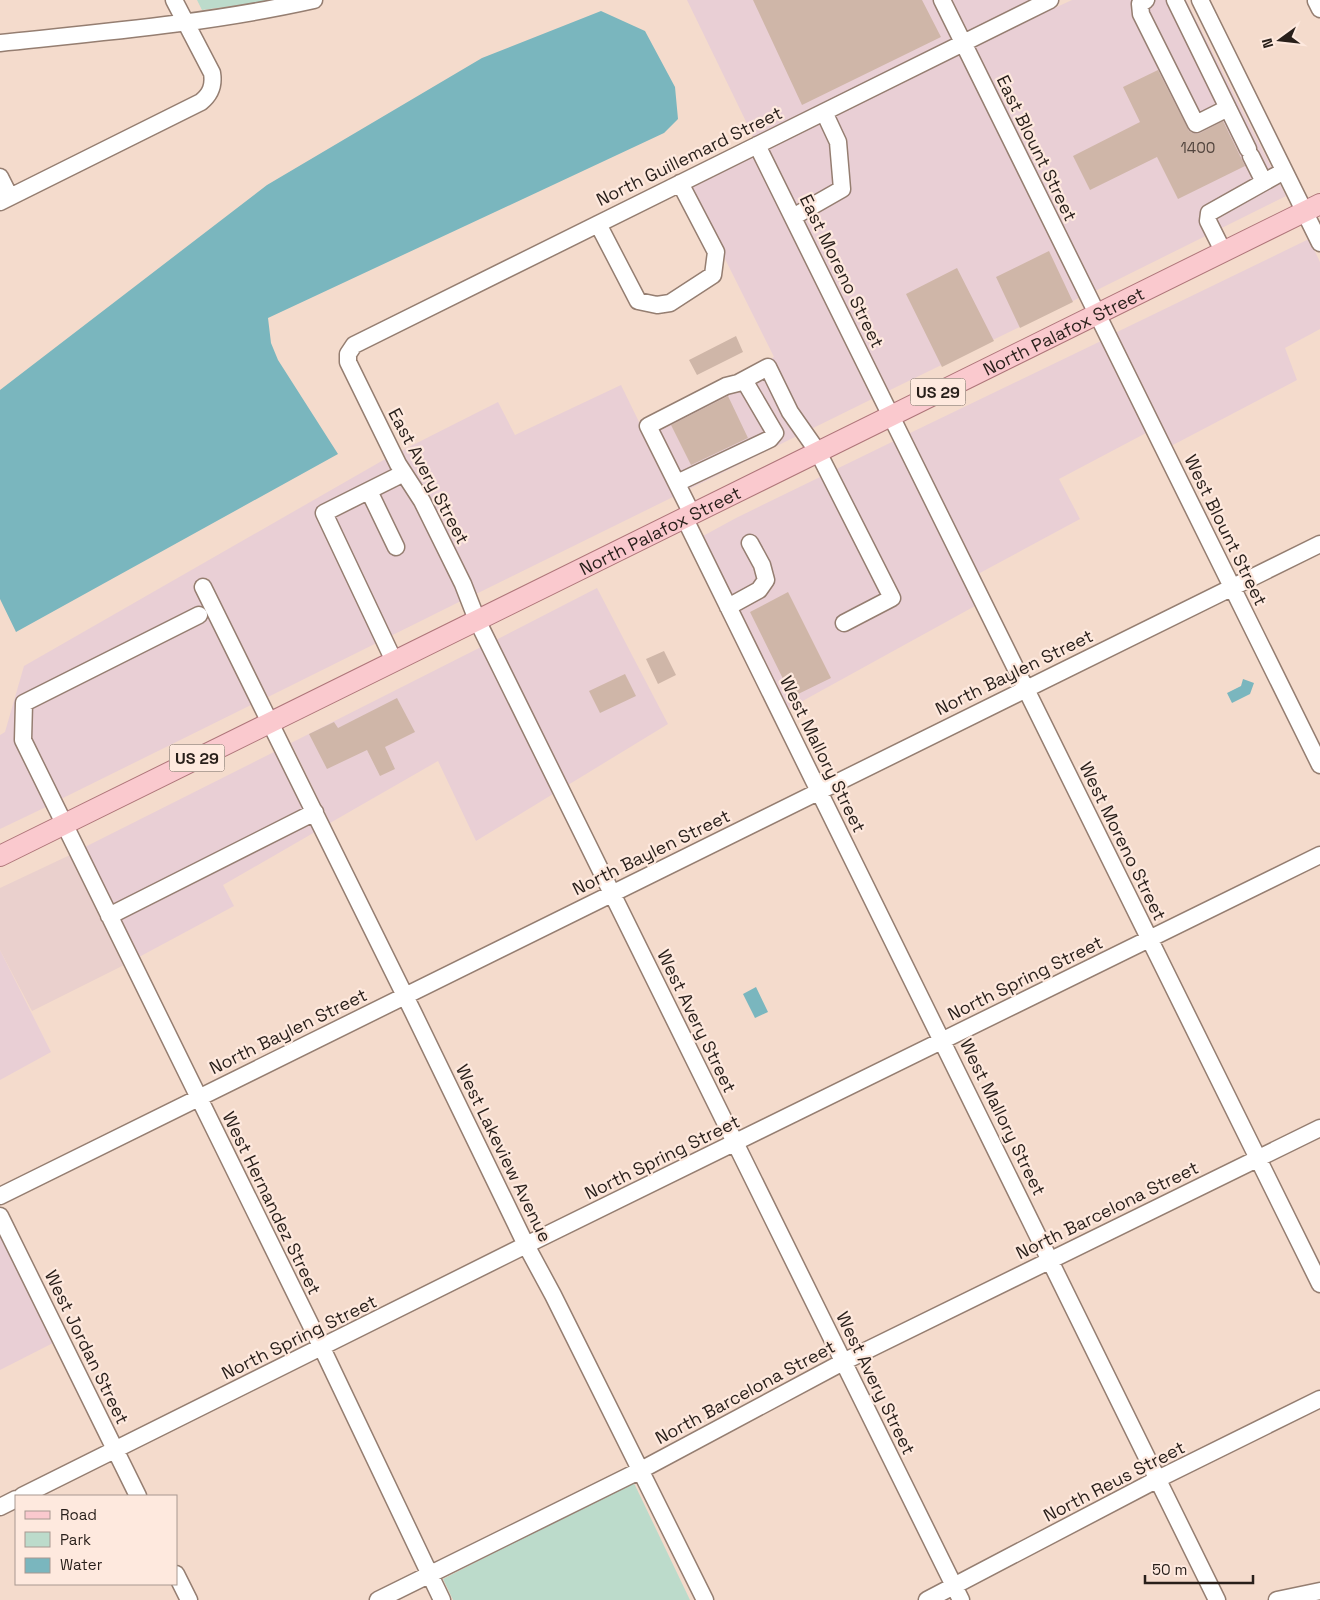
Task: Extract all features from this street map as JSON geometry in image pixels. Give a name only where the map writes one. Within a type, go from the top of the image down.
[{"type":"main road","name":"North Palafox Street","points":[[0,856],[1312,208]]},
{"type":"street","points":[[0,177],[5,199],[208,97],[212,89],[212,73],[174,0]]},
{"type":"street","points":[[0,43],[186,22],[265,11],[314,0]]},
{"type":"street","name":"East Blount Street","points":[[942,0],[1096,314]]},
{"type":"street","name":"North Guillemard Street","points":[[349,351],[354,345],[1050,0]]},
{"type":"street","points":[[1146,0],[1140,4],[1141,14],[1196,124],[1228,108]]},
{"type":"street","points":[[1175,0],[1264,182]]},
{"type":"street","points":[[1200,0],[1284,171],[1312,208],[1320,243]]},
{"type":"street","points":[[793,217],[842,189],[838,142],[824,112]]},
{"type":"street","name":"East Moreno Street","points":[[757,145],[890,416]]},
{"type":"street","points":[[1223,252],[1208,221],[1209,213],[1284,171]]},
{"type":"street","points":[[598,224],[638,301],[657,305],[670,303],[713,275],[716,252],[680,183]]},
{"type":"street","name":"West Blount Street","points":[[1096,314],[1320,765]]},
{"type":"street","name":"East Avery Street","points":[[349,351],[348,362],[404,473],[422,501],[463,584],[477,620]]},
{"type":"street","points":[[775,433],[744,380],[768,368],[790,412],[818,452],[892,598],[844,623]]},
{"type":"street","name":"West Mallory Street","points":[[744,380],[726,386],[648,426],[677,484],[688,516],[728,607],[1217,1600]]},
{"type":"street","name":"West Moreno Street","points":[[890,416],[1320,1284]]},
{"type":"street","points":[[677,484],[770,439],[775,433],[797,422]]},
{"type":"street","points":[[394,661],[324,513],[404,473]]},
{"type":"street","points":[[369,491],[396,546]]},
{"type":"street","points":[[728,607],[759,590],[766,580],[762,565],[750,543]]},
{"type":"street","name":"North Baylen Street","points":[[0,1196],[1320,544]]},
{"type":"street","name":"West Lakeview Avenue","points":[[203,587],[271,722],[526,1246],[558,1303],[705,1600]]},
{"type":"street","name":"West Hernandez Street","points":[[198,615],[24,703],[22,733],[26,746],[322,1348],[442,1600]]},
{"type":"street","name":"West Avery Street","points":[[477,620],[958,1593]]},
{"type":"street","points":[[109,916],[315,812]]},
{"type":"street","name":"North Spring Street","points":[[24,1495],[1320,855]]},
{"type":"street","name":"North Barcelona Street","points":[[378,1600],[642,1470],[843,1362],[1320,1128]]},
{"type":"street","name":"West Jordan Street","points":[[0,1216],[138,1495]]},
{"type":"street","name":"North Reus Street","points":[[927,1600],[958,1593],[1158,1479],[1320,1399]]},
{"type":"street","points":[[0,1507],[15,1500]]},
{"type":"street","points":[[178,1578],[189,1600]]},
{"type":"street","points":[[1276,1600],[1320,1591]]},
{"type":"shaded area","points":[[687,0],[933,0],[953,40],[754,138]]},
{"type":"shaded area","points":[[952,0],[1033,0],[968,32]]},
{"type":"shaded area","points":[[1072,0],[1186,0],[1286,196],[1095,291],[974,45]]},
{"type":"shaded area","points":[[959,53],[1079,298],[888,391],[768,148]]},
{"type":"shaded area","points":[[753,155],[872,399],[476,594],[430,498],[401,451],[498,402],[515,435],[621,385],[640,424],[774,357],[689,187]]},
{"type":"shaded area","points":[[1309,239],[1320,262],[1320,329],[1285,348],[1297,380],[1171,446],[1115,333]]},
{"type":"shaded area","points":[[1101,341],[1146,433],[1059,479],[1080,519],[978,574],[908,434]]},
{"type":"shaded area","points":[[894,441],[975,606],[788,709],[703,536]]},
{"type":"shaded area","points":[[387,458],[414,505],[456,587],[461,601],[268,697],[208,578],[193,584],[253,704],[61,799],[31,737],[16,743],[46,807],[0,829],[0,735],[5,732],[24,666]]},
{"type":"shaded area","points":[[597,588],[668,724],[568,785],[496,640]]},
{"type":"shaded area","points":[[481,647],[553,794],[476,841],[438,761],[330,823],[291,743]]},
{"type":"shaded area","points":[[276,751],[315,832],[223,885],[234,906],[139,957],[85,847]]},
{"type":"shaded area","points":[[70,855],[124,965],[32,1011],[0,950],[0,888]]},
{"type":"shaded area","points":[[0,950],[51,1052],[0,1080]]},
{"type":"shaded area","points":[[0,1235],[53,1343],[0,1370]]},
{"type":"green space","points":[[197,0],[278,0],[202,10]]},
{"type":"green space","points":[[633,1481],[690,1600],[453,1600],[443,1579]]},
{"type":"water","points":[[601,11],[645,31],[675,87],[678,119],[664,133],[268,318],[271,343],[278,360],[338,454],[16,632],[0,599],[0,390],[267,185],[482,58]]},
{"type":"water","points":[[1243,679],[1254,683],[1250,694],[1232,703],[1227,693],[1241,686]]},
{"type":"water","points":[[756,987],[768,1012],[755,1018],[743,994]]},
{"type":"building","points":[[753,0],[922,0],[941,37],[802,105]]},
{"type":"building","points":[[1158,70],[1189,131],[1195,134],[1200,133],[1223,121],[1245,166],[1178,199],[1157,157],[1090,190],[1073,156],[1140,122],[1123,87]]},
{"type":"building","points":[[1049,251],[1073,302],[1020,328],[996,277]]},
{"type":"building","points":[[957,268],[994,341],[942,367],[906,294]]},
{"type":"building","points":[[736,336],[743,352],[697,375],[689,360]]},
{"type":"building","points":[[728,396],[748,438],[691,465],[671,425]]},
{"type":"building","points":[[788,592],[831,678],[792,697],[750,612]]},
{"type":"building","points":[[664,651],[676,675],[658,684],[646,659]]},
{"type":"building","points":[[625,674],[636,696],[600,713],[589,691]]},
{"type":"building","points":[[397,698],[415,732],[385,747],[395,769],[380,776],[367,750],[327,769],[309,734],[334,722],[338,728]]}]
